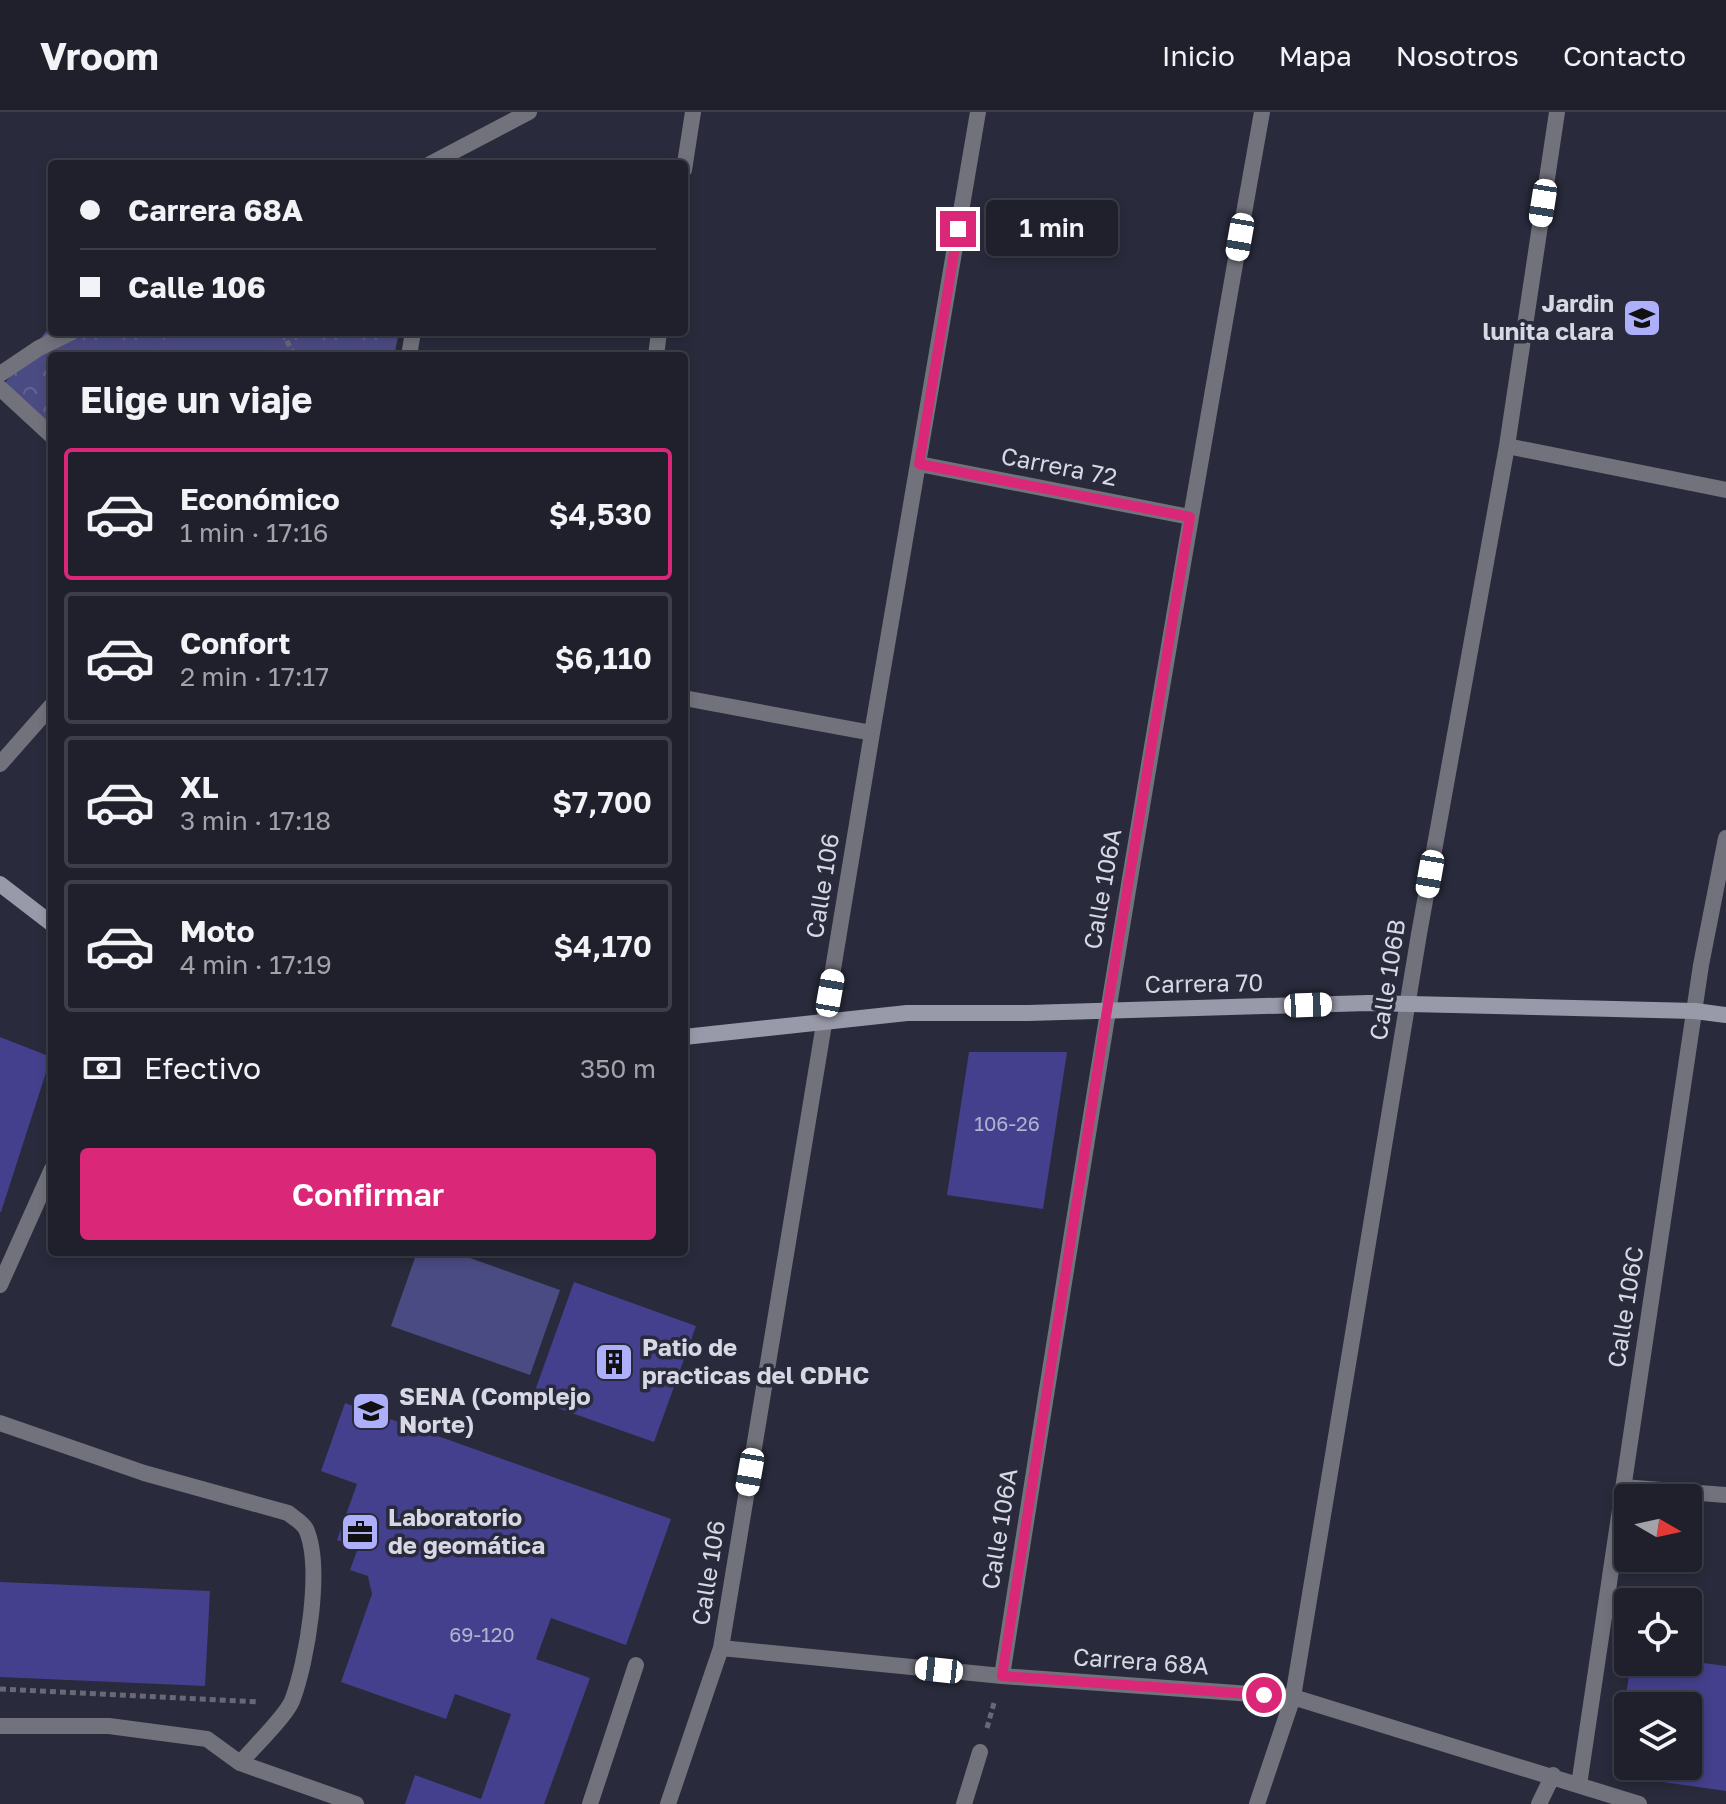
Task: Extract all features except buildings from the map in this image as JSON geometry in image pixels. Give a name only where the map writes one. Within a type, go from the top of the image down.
[{"type":"street","points":[[444,160],[529,112]]},
{"type":"street","points":[[686,160],[693,112]]},
{"type":"street","name":"Calle 106","points":[[668,1804],[721,1648],[978,112]]},
{"type":"street","name":"Calle 106A","points":[[1002,1676],[1107,1010],[1262,112]]},
{"type":"street","name":"Calle 106B","points":[[1257,1804],[1293,1697],[1408,1003],[1507,446],[1557,112]]},
{"type":"street","points":[[0,374],[64,336]]},
{"type":"street","points":[[0,388],[48,432]]},
{"type":"street","points":[[1507,446],[1726,490]]},
{"type":"street","name":"Carrera 72","points":[[919,464],[1190,517]]},
{"type":"street","points":[[688,699],[872,733]]},
{"type":"street","points":[[0,764],[48,710]]},
{"type":"street","name":"Calle 106C","points":[[1623,1484],[1701,965],[1726,838]]},
{"type":"street","points":[[0,884],[48,921]]},
{"type":"street","name":"Carrera 70","points":[[688,1037],[907,1013],[1028,1013],[1408,1003],[1695,1011],[1726,1015]]},
{"type":"street","points":[[0,1285],[48,1178]]},
{"type":"street","points":[[0,1423],[144,1473],[288,1513],[304,1525],[312,1548],[313,1587],[305,1654],[291,1704],[240,1763]]},
{"type":"street","points":[[1702,1493],[1726,1495]]},
{"type":"street","name":"Calle 106C","points":[[1579,1785],[1614,1548]]},
{"type":"street","name":"Carrera 68A","points":[[721,1648],[1002,1676],[1293,1697],[1639,1804]]},
{"type":"street","points":[[590,1804],[636,1665]]},
{"type":"street","points":[[0,1726],[109,1726],[207,1739],[240,1763],[356,1804]]},
{"type":"street","points":[[964,1804],[980,1752]]},
{"type":"street","points":[[1539,1804],[1553,1775]]},
{"type":"path","points":[[980,1752],[1002,1676]]},
{"type":"path","points":[[0,1689],[291,1704]]},
{"type":"green space","points":[[48,329],[48,336],[398,336],[395,352],[48,352],[48,437],[0,389]]},
{"type":"green space","points":[[170,336],[266,336],[276,352],[157,352],[153,347]]},
{"type":"green space","points":[[416,1256],[464,1256],[560,1290],[530,1375],[391,1326]]},
{"type":"place","name":"Jardin lunita clara","points":[[1642,318]]},
{"type":"place","name":"Patio de practicas del CDHC","points":[[614,1362]]},
{"type":"place","name":"SENA (Complejo Norte)","points":[[371,1411]]},
{"type":"place","name":"Laboratorio de geomática","points":[[360,1532]]},
{"type":"route","points":[[958,229],[919,464],[1190,517],[1107,1010],[1002,1676],[1264,1695]]}]
